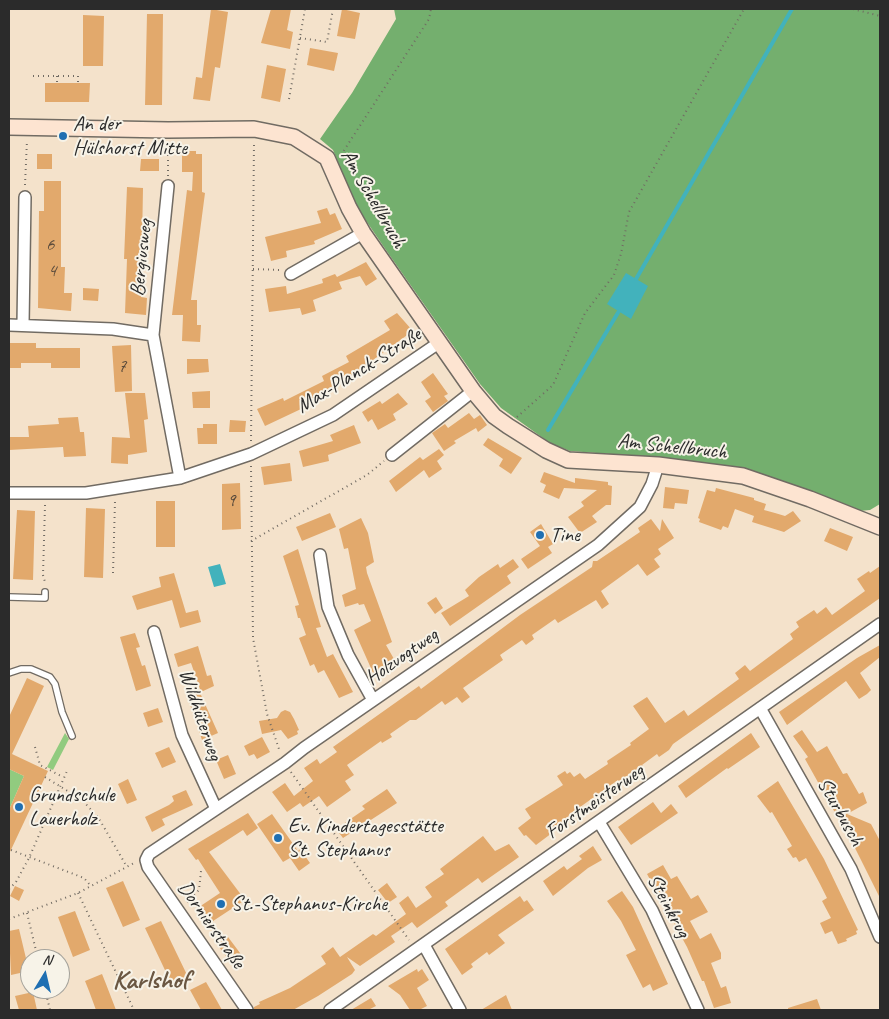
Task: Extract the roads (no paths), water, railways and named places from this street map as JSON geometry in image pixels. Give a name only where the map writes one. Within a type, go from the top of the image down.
[{"type":"street","name":"Am Schellbruch","points":[[9,127],[168,130],[254,129],[294,137],[327,158],[349,208],[363,233],[473,391],[494,416],[508,426],[546,450],[568,460],[658,465],[743,476],[810,499],[880,527]]},
{"type":"street","name":"Bergiusweg","points":[[168,186],[153,335],[180,478]]},
{"type":"street","points":[[23,324],[24,197]]},
{"type":"street","points":[[294,272],[363,233]]},
{"type":"street","points":[[9,325],[23,324],[113,329],[153,335]]},
{"type":"street","name":"Max-Planck-Straße","points":[[9,493],[86,493],[115,489],[180,478],[251,454],[333,415],[440,342]]},
{"type":"street","points":[[392,455],[473,391]]},
{"type":"street","name":"Holzvogtweg","points":[[146,860],[149,854],[285,763],[598,545],[640,507],[652,484],[658,465]]},
{"type":"street","points":[[320,554],[328,607],[348,655],[373,700]]},
{"type":"street","name":"Forstmeisterweg","points":[[330,1010],[880,624]]},
{"type":"street","name":"Wildhüterweg","points":[[154,632],[182,734],[216,809]]},
{"type":"street","name":"Sturbusch","points":[[760,708],[851,869],[880,937]]},
{"type":"street","name":"Steinkrug","points":[[599,822],[652,910],[698,1010]]},
{"type":"street","name":"Dornierstraße","points":[[146,860],[148,866],[247,1010]]},
{"type":"street","points":[[420,947],[460,1010]]},
{"type":"lane","points":[[9,597],[45,598],[45,592]]},
{"type":"lane","points":[[9,673],[21,668],[31,669],[50,677],[55,684],[62,712],[72,736]]},
{"type":"water","points":[[626,273],[648,286],[631,319],[607,304]]},
{"type":"water","points":[[220,564],[226,584],[214,587],[208,567]]},
{"type":"waterway","points":[[636,279],[792,9]]},
{"type":"waterway","points":[[548,430],[619,311]]},
{"type":"place","name":"An der Hülshorst Mitte","points":[[63,136]]},
{"type":"place","name":"Tine","points":[[540,535]]},
{"type":"place","name":"Grundschule Lauerholz","points":[[19,807]]},
{"type":"place","name":"Ev. Kindertagesstätte St. Stephanus","points":[[278,838]]},
{"type":"place","name":"St.-Stephanus-Kirche","points":[[221,904]]},
{"type":"district","name":"Karlshof","points":[[151,981]]}]
